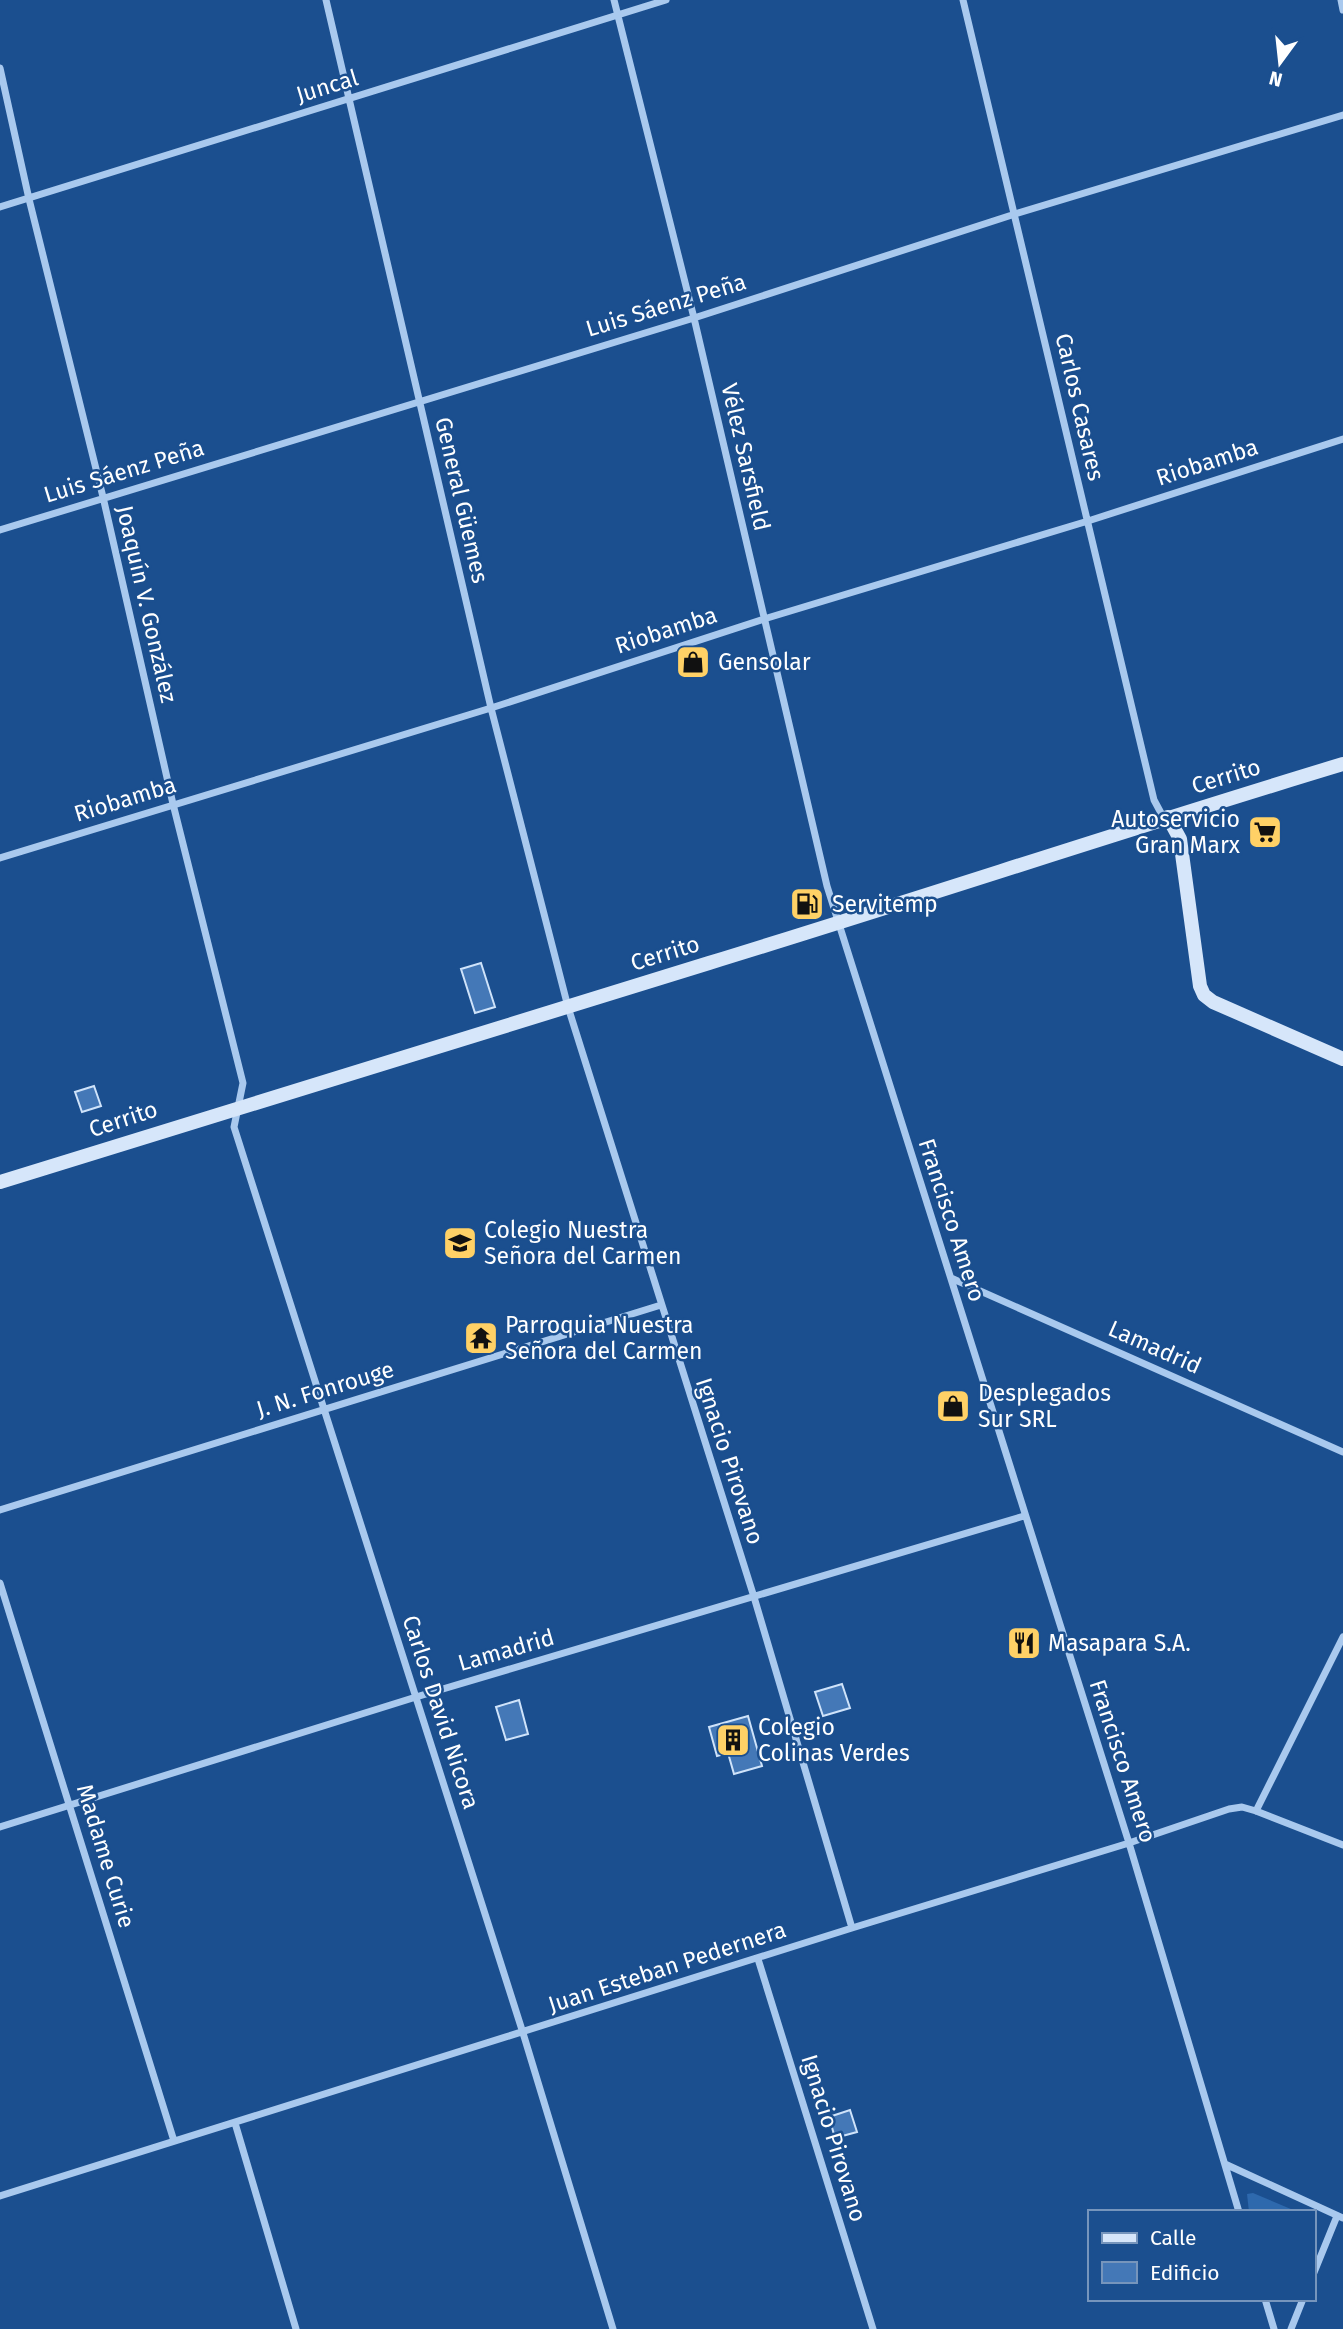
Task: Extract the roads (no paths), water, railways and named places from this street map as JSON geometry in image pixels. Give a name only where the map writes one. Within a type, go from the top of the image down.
[{"type":"main road","name":"Cerrito","points":[[0,1182],[237,1106],[568,1007],[1343,764]]},
{"type":"main road","points":[[1168,817],[1180,839],[1200,986],[1204,995],[1213,1002],[1343,1059]]},
{"type":"street","name":"General Güemes","points":[[326,0],[491,708],[568,1007]]},
{"type":"street","name":"Vélez Sarsfield","points":[[614,0],[694,318],[827,886],[838,923]]},
{"type":"street","name":"Juncal","points":[[0,207],[666,0]]},
{"type":"street","name":"Carlos Casares","points":[[963,0],[1154,800],[1161,813],[1168,817]]},
{"type":"street","points":[[1341,0],[1343,10]]},
{"type":"street","name":"Joaquín V. González","points":[[0,68],[29,199],[103,497],[173,804],[243,1083],[237,1106]]},
{"type":"street","name":"Luis Sáenz Peña","points":[[0,530],[694,318],[1015,214],[1343,115]]},
{"type":"street","name":"Riobamba","points":[[0,858],[491,708],[764,619],[1088,521],[1343,439]]},
{"type":"street","name":"Francisco Amero","points":[[838,923],[1129,1843],[1238,2210]]},
{"type":"street","name":"Ignacio Pirovano","points":[[568,1007],[754,1597],[852,1928]]},
{"type":"street","name":"Carlos David Nicora","points":[[237,1106],[234,1127],[523,2033],[613,2329]]},
{"type":"street","name":"Lamadrid","points":[[951,1278],[1343,1452]]},
{"type":"street","name":"J. N. Fonrouge","points":[[0,1510],[661,1305]]},
{"type":"street","name":"Lamadrid","points":[[0,1827],[416,1696],[1024,1516]]},
{"type":"street","name":"Madame Curie","points":[[0,1583],[174,2141]]},
{"type":"street","points":[[1256,1811],[1343,1637]]},
{"type":"street","name":"Juan Esteban Pedernera","points":[[0,2196],[1129,1843],[1229,1809],[1242,1807],[1256,1811],[1343,1845]]},
{"type":"street","name":"Ignacio Pirovano","points":[[758,1959],[873,2329]]},
{"type":"street","points":[[235,2123],[296,2329]]},
{"type":"street","points":[[1225,2164],[1340,2217],[1315,2271]]},
{"type":"street","points":[[1266,2301],[1273,2329]]},
{"type":"street","points":[[1291,2329],[1302,2301]]},
{"type":"place","name":"Gensolar","points":[[693,662]]},
{"type":"place","name":"Autoservicio Gran Marx","points":[[1265,832]]},
{"type":"place","name":"Servitemp","points":[[807,904]]},
{"type":"place","name":"Colegio Nuestra Señora del Carmen","points":[[460,1243]]},
{"type":"place","name":"Parroquia Nuestra Señora del Carmen","points":[[481,1338]]},
{"type":"place","name":"Desplegados Sur SRL","points":[[953,1406]]},
{"type":"place","name":"Masapara S.A.","points":[[1024,1643]]},
{"type":"place","name":"Colegio Colinas Verdes","points":[[733,1740]]}]
